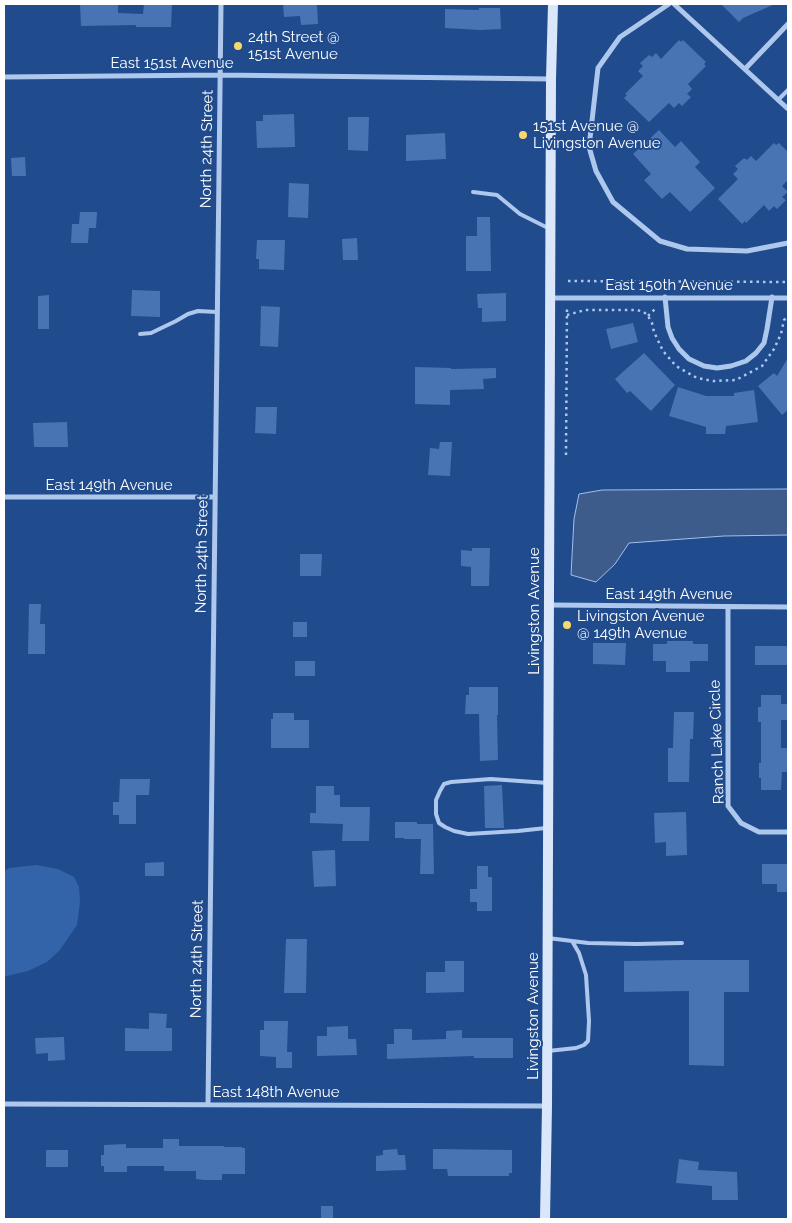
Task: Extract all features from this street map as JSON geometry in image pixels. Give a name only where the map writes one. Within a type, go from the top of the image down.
[{"type":"street","name":"North 24th Street","points":[[208,1104],[221,4]]},
{"type":"street","name":"Livingston Avenue","points":[[545,1219],[548,1051],[550,229],[553,4]]},
{"type":"street","points":[[669,4],[620,37],[598,68],[588,148],[596,171],[613,202],[660,241],[687,249],[747,251],[788,244]]},
{"type":"street","points":[[674,4],[788,109]]},
{"type":"street","points":[[745,69],[788,24]]},
{"type":"street","name":"East 151st Avenue","points":[[4,77],[220,75],[551,79]]},
{"type":"street","points":[[665,297],[668,327],[679,350],[689,359],[704,366],[717,368],[732,366],[746,361],[764,343],[772,297]]},
{"type":"street","name":"East 150th Avenue","points":[[550,298],[788,298]]},
{"type":"street","name":"East 149th Avenue","points":[[4,497],[215,497]]},
{"type":"street","name":"East 149th Avenue","points":[[550,605],[788,607]]},
{"type":"street","name":"Ranch Lake Circle","points":[[728,607],[728,806],[741,823],[758,832],[788,832]]},
{"type":"street","name":"East 148th Avenue","points":[[4,1104],[547,1106]]},
{"type":"lane","points":[[778,100],[788,90]]},
{"type":"lane","points":[[473,192],[497,194],[520,214],[550,229]]},
{"type":"lane","points":[[140,334],[151,333],[188,314],[198,311],[217,312]]},
{"type":"lane","points":[[548,828],[468,834],[444,827],[439,823],[436,814],[436,800],[444,784],[451,782],[491,779],[549,783]]},
{"type":"lane","points":[[548,938],[636,944],[682,942]]},
{"type":"lane","points":[[548,1051],[576,1048],[588,1041],[589,1021],[586,975],[579,953],[572,941]]},
{"type":"path","points":[[568,281],[788,282]]},
{"type":"path","points":[[566,455],[568,298]]},
{"type":"shaded area","points":[[788,489],[788,535],[724,536],[629,543],[615,564],[596,582],[571,575],[574,519],[579,494],[602,490]]},
{"type":"shaded area","points":[[36,865],[58,869],[74,877],[79,887],[80,902],[77,925],[60,950],[47,962],[28,971],[4,976],[4,871],[9,868]]},
{"type":"building","points":[[80,4],[118,5],[118,13],[143,14],[144,4],[172,4],[171,27],[136,27],[136,25],[81,26]]},
{"type":"building","points":[[283,4],[317,5],[318,24],[301,25],[300,16],[284,17]]},
{"type":"building","points":[[721,4],[775,4],[743,18],[739,22]]},
{"type":"building","points":[[479,8],[500,8],[501,29],[445,28],[445,9],[479,10]]},
{"type":"building","points":[[679,40],[681,42],[683,40],[706,62],[704,64],[706,66],[688,84],[692,89],[687,94],[691,97],[682,106],[679,103],[674,108],[669,103],[649,122],[624,98],[627,95],[625,94],[643,76],[638,71],[643,66],[640,63],[649,55],[652,57],[656,53],[661,59]]},
{"type":"building","points":[[294,114],[295,147],[257,148],[256,121],[263,121],[263,115]]},
{"type":"building","points":[[348,117],[369,117],[368,151],[348,150]]},
{"type":"building","points":[[659,130],[675,147],[681,141],[700,162],[695,167],[715,188],[690,212],[670,192],[662,199],[644,180],[651,174],[633,154]]},
{"type":"building","points":[[445,133],[446,159],[406,161],[406,135]]},
{"type":"building","points":[[774,143],[776,145],[779,143],[788,152],[788,180],[782,186],[788,192],[782,197],[786,200],[777,209],[774,206],[769,211],[764,205],[746,223],[745,221],[742,224],[718,199],[738,179],[733,174],[738,169],[735,166],[744,158],[747,160],[751,156],[756,161]]},
{"type":"building","points":[[25,157],[26,176],[12,176],[11,158]]},
{"type":"building","points":[[289,183],[309,184],[308,218],[288,217]]},
{"type":"building","points":[[80,212],[97,212],[96,228],[89,228],[88,243],[71,243],[72,224],[79,224]]},
{"type":"building","points":[[477,217],[490,217],[491,271],[466,271],[466,236],[477,236]]},
{"type":"building","points":[[357,238],[358,260],[343,260],[342,239]]},
{"type":"building","points":[[257,240],[285,240],[284,270],[259,269],[259,259],[256,259]]},
{"type":"building","points":[[132,290],[160,291],[160,317],[131,316]]},
{"type":"building","points":[[506,293],[506,321],[482,322],[482,308],[478,308],[477,294]]},
{"type":"building","points":[[49,295],[49,329],[38,329],[38,296]]},
{"type":"building","points":[[261,306],[280,307],[278,347],[260,346]]},
{"type":"building","points":[[633,323],[638,342],[611,349],[606,329]]},
{"type":"building","points":[[644,353],[675,385],[651,411],[630,391],[627,393],[615,379]]},
{"type":"building","points":[[788,358],[788,410],[782,415],[758,386],[774,373],[777,376]]},
{"type":"building","points":[[415,367],[451,369],[496,368],[496,378],[483,379],[484,389],[450,390],[450,405],[415,404]]},
{"type":"building","points":[[678,387],[706,396],[734,396],[734,393],[754,390],[758,422],[726,426],[725,434],[706,434],[706,427],[669,416]]},
{"type":"building","points":[[256,407],[277,407],[276,434],[255,433]]},
{"type":"building","points":[[67,422],[68,447],[34,447],[33,423]]},
{"type":"building","points":[[440,442],[452,442],[450,476],[428,475],[430,448],[439,449]]},
{"type":"building","points":[[472,548],[490,548],[489,586],[471,586],[471,567],[461,566],[461,550],[472,551]]},
{"type":"building","points":[[300,554],[322,554],[321,576],[300,576]]},
{"type":"building","points":[[29,604],[41,604],[40,624],[45,624],[45,654],[28,654]]},
{"type":"building","points":[[293,622],[307,622],[307,637],[293,637]]},
{"type":"building","points":[[667,641],[693,641],[693,644],[708,644],[708,661],[690,661],[690,672],[666,672],[666,661],[653,661],[653,644],[667,644]]},
{"type":"building","points":[[593,643],[626,643],[625,665],[593,664]]},
{"type":"building","points":[[755,646],[788,646],[788,665],[755,665]]},
{"type":"building","points":[[295,661],[315,661],[315,676],[295,676]]},
{"type":"building","points":[[469,687],[498,687],[498,760],[480,761],[479,714],[465,714],[466,695],[469,695]]},
{"type":"building","points":[[761,695],[781,695],[781,704],[788,704],[788,720],[781,720],[781,748],[788,748],[788,772],[782,772],[781,790],[761,790],[759,763],[761,763],[761,722],[758,722],[758,707],[761,707]]},
{"type":"building","points":[[674,712],[694,712],[693,739],[690,739],[689,782],[668,782],[668,748],[673,748]]},
{"type":"building","points":[[273,713],[294,713],[294,720],[309,720],[309,748],[271,748],[271,719],[273,719]]},
{"type":"building","points":[[120,779],[150,779],[149,795],[136,795],[136,824],[119,824],[119,815],[113,815],[113,802],[119,802]]},
{"type":"building","points":[[502,785],[504,828],[485,828],[484,786]]},
{"type":"building","points":[[316,786],[334,786],[334,795],[340,795],[340,807],[370,807],[369,841],[342,841],[343,824],[310,823],[310,813],[316,813]]},
{"type":"building","points":[[686,812],[687,855],[666,856],[666,842],[655,843],[654,813]]},
{"type":"building","points":[[395,822],[433,824],[434,874],[420,874],[421,839],[395,838]]},
{"type":"building","points":[[335,850],[336,886],[314,887],[312,851]]},
{"type":"building","points":[[164,862],[164,876],[145,876],[145,863]]},
{"type":"building","points":[[762,864],[788,864],[788,892],[777,892],[777,884],[762,884]]},
{"type":"building","points":[[477,866],[488,866],[488,877],[492,877],[492,911],[477,911],[477,902],[470,902],[470,889],[477,889]]},
{"type":"building","points":[[286,939],[307,939],[306,993],[284,993]]},
{"type":"building","points":[[749,960],[749,992],[724,992],[724,1066],[689,1065],[689,991],[624,992],[624,961]]},
{"type":"building","points":[[445,961],[464,961],[464,992],[426,993],[426,972],[445,972]]},
{"type":"building","points":[[149,1013],[167,1014],[166,1028],[172,1028],[172,1051],[125,1051],[125,1028],[149,1029]]},
{"type":"building","points":[[264,1021],[288,1021],[287,1052],[292,1052],[292,1068],[276,1068],[276,1057],[260,1056],[260,1030],[264,1030]]},
{"type":"building","points":[[348,1026],[348,1039],[356,1039],[357,1055],[317,1056],[317,1036],[327,1036],[327,1027]]},
{"type":"building","points":[[394,1029],[412,1029],[412,1040],[446,1039],[446,1031],[462,1030],[462,1038],[513,1038],[513,1058],[474,1058],[474,1056],[387,1059],[387,1044],[394,1044]]},
{"type":"building","points":[[64,1037],[65,1060],[48,1061],[48,1053],[36,1054],[35,1038]]},
{"type":"building","points":[[163,1139],[179,1139],[179,1146],[245,1148],[245,1174],[222,1174],[222,1180],[204,1180],[196,1179],[196,1171],[164,1171],[164,1166],[127,1166],[127,1172],[104,1172],[104,1166],[101,1166],[101,1155],[104,1155],[104,1145],[126,1144],[126,1148],[163,1148]]},
{"type":"building","points":[[397,1149],[398,1155],[405,1155],[406,1170],[376,1171],[376,1156],[383,1155],[383,1150]]},
{"type":"building","points":[[433,1149],[512,1150],[512,1173],[509,1173],[509,1176],[448,1176],[447,1169],[433,1169]]},
{"type":"building","points":[[46,1150],[68,1150],[68,1167],[46,1167]]},
{"type":"building","points":[[679,1159],[699,1162],[698,1170],[737,1172],[738,1200],[712,1200],[712,1186],[676,1183]]},
{"type":"building","points":[[321,1206],[333,1206],[333,1219],[321,1219]]},
{"type":"place","name":"24th Street @ 151st Avenue","points":[[238,46]]},
{"type":"place","name":"151st Avenue @ Livingston Avenue","points":[[523,135]]},
{"type":"place","name":"Livingston Avenue @ 149th Avenue","points":[[567,625]]}]
